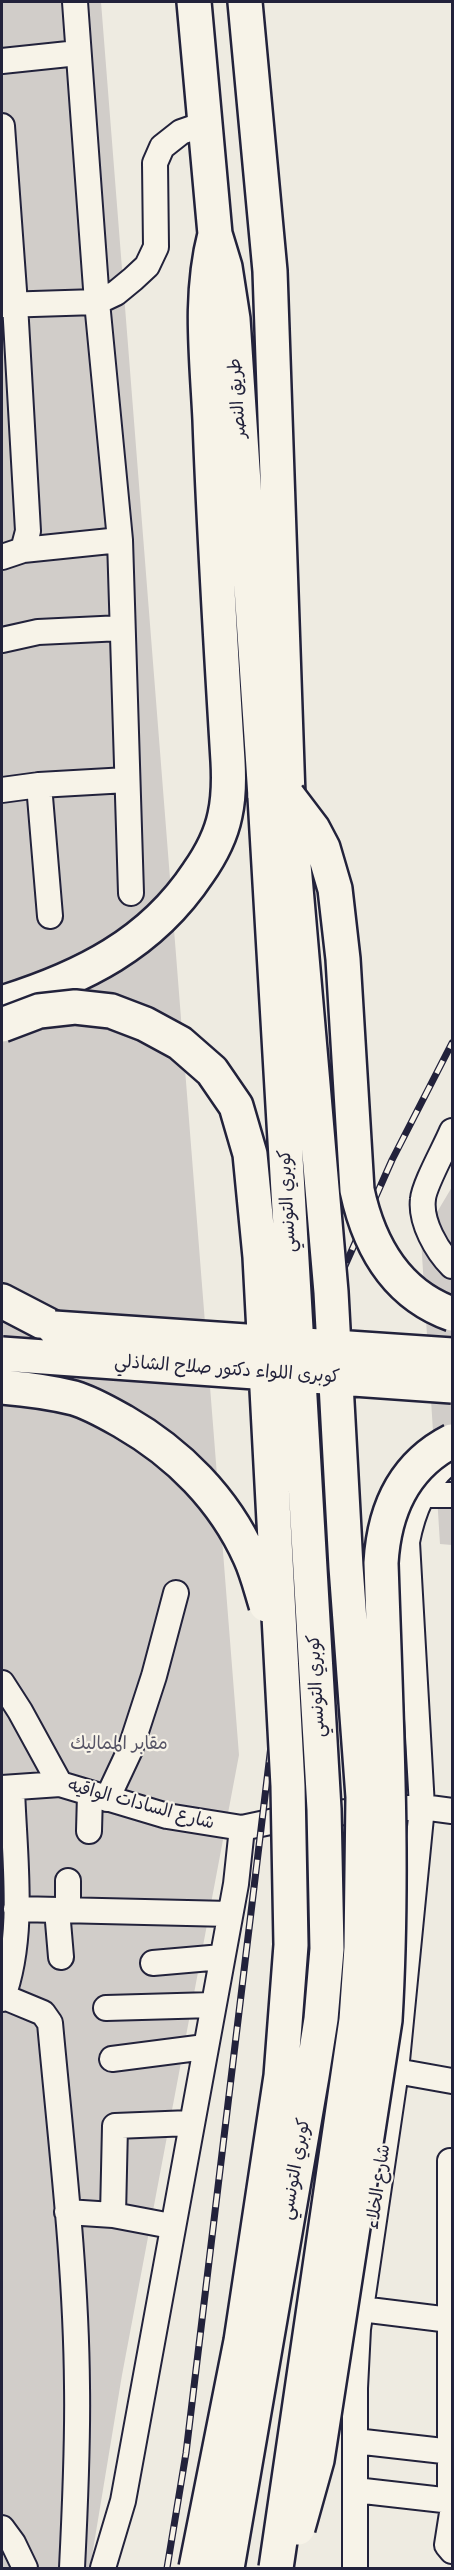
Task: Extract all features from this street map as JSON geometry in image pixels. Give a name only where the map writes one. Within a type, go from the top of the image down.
[{"type":"highway","name":"طريق النصر","points":[[194,2],[215,234],[225,267],[233,319],[277,796]]},
{"type":"highway","name":"طريق النصر","points":[[245,2],[270,271],[277,796]]},
{"type":"highway","points":[[2,1003],[92,967],[118,953],[148,931],[189,886],[212,849],[225,817],[229,770],[204,320],[206,277],[215,234]]},
{"type":"highway","points":[[277,796],[314,829],[323,848],[335,889],[343,959],[357,1190],[363,1221],[376,1249],[394,1273],[416,1295],[453,1314]]},
{"type":"highway","name":"كوبري التونسي","points":[[227,2568],[312,2076],[321,2019],[327,1949],[324,1809],[277,796]]},
{"type":"highway","name":"كوبري التونسي","points":[[276,2568],[356,2020],[361,1948],[363,1797],[346,1567],[331,1292],[277,796]]},
{"type":"highway","points":[[2,1024],[39,1011],[75,1007],[111,1011],[145,1024],[180,1043],[212,1071],[236,1106],[250,1154],[260,1257],[292,1894],[287,2020],[281,2076],[241,2342],[196,2568]]},
{"type":"highway","points":[[2,1301],[54,1328]]},
{"type":"highway","name":"كوبرى اللواء دكتور صلاح الشاذلي","points":[[2,1323],[453,1355]]},
{"type":"highway","name":"كوبرى اللواء دكتور صلاح الشاذلي","points":[[2,1354],[453,1386]]},
{"type":"highway","points":[[2,1387],[39,1390],[76,1399],[139,1431],[171,1453],[219,1505],[250,1556],[268,1609],[280,1664]]},
{"type":"highway","points":[[281,2568],[305,2507],[317,2460],[385,2020],[390,1858],[382,1536],[391,1507],[405,1481],[425,1459],[453,1441]]},
{"type":"street","points":[[75,2],[97,302],[120,540],[131,893]]},
{"type":"street","points":[[2,61],[78,53]]},
{"type":"street","points":[[8,305],[97,302],[116,293],[147,266],[156,247],[155,163],[162,147],[172,138],[181,132],[204,124]]},
{"type":"street","points":[[2,126],[8,305],[28,531],[12,554]]},
{"type":"street","points":[[12,554],[120,540]]},
{"type":"street","points":[[2,640],[38,632],[122,627]]},
{"type":"street","points":[[2,790],[39,785],[127,780]]},
{"type":"street","points":[[39,785],[50,916]]},
{"type":"street","points":[[452,1266],[430,1232],[423,1199],[453,1131]]},
{"type":"street","name":"شارع الخلاء","points":[[356,2568],[355,2388],[361,2309],[396,2071],[422,1807],[407,1542],[410,1525],[422,1496],[434,1477],[453,1460]]},
{"type":"street","points":[[422,1496],[453,1495]]},
{"type":"street","points":[[89,1832],[98,1796],[130,1750],[154,1676],[176,1593]]},
{"type":"street","points":[[2,1683],[60,1784]]},
{"type":"street","name":"شارع السادات الواقيه","points":[[7,1788],[47,1783],[60,1784],[167,1816],[242,1828],[303,1815],[422,1807],[453,1811]]},
{"type":"street","points":[[7,1788],[16,1936],[12,1966],[2,1997],[43,2013],[50,2023],[67,2212],[77,2385],[76,2490],[72,2568]]},
{"type":"street","points":[[103,2568],[123,2501],[171,2226],[230,1914],[242,1828]]},
{"type":"street","points":[[60,1957],[62,1910],[68,1881]]},
{"type":"street","points":[[16,1910],[230,1914]]},
{"type":"street","points":[[153,1963],[222,1957]]},
{"type":"street","points":[[106,2008],[213,2005]]},
{"type":"street","points":[[112,2059],[205,2047]]},
{"type":"street","points":[[396,2071],[453,2081]]},
{"type":"street","points":[[112,2215],[115,2126],[191,2123]]},
{"type":"street","points":[[450,2161],[452,2505],[447,2545],[453,2551]]},
{"type":"street","points":[[67,2212],[112,2215],[171,2226]]},
{"type":"street","points":[[361,2309],[450,2320]]},
{"type":"street","points":[[355,2441],[452,2452]]},
{"type":"street","points":[[355,2490],[452,2505]]},
{"type":"street","points":[[5,2538],[25,2568]]},
{"type":"green space","name":"مقابر المماليك","points":[[2,2],[101,2],[239,1755],[122,2375],[90,2568],[2,2568]]},
{"type":"green space","points":[[452,1187],[452,1545],[440,1544],[421,1239]]},
{"type":"railway","points":[[167,2568],[186,2453],[271,1746],[262,1452],[392,1160],[452,1043]]}]
